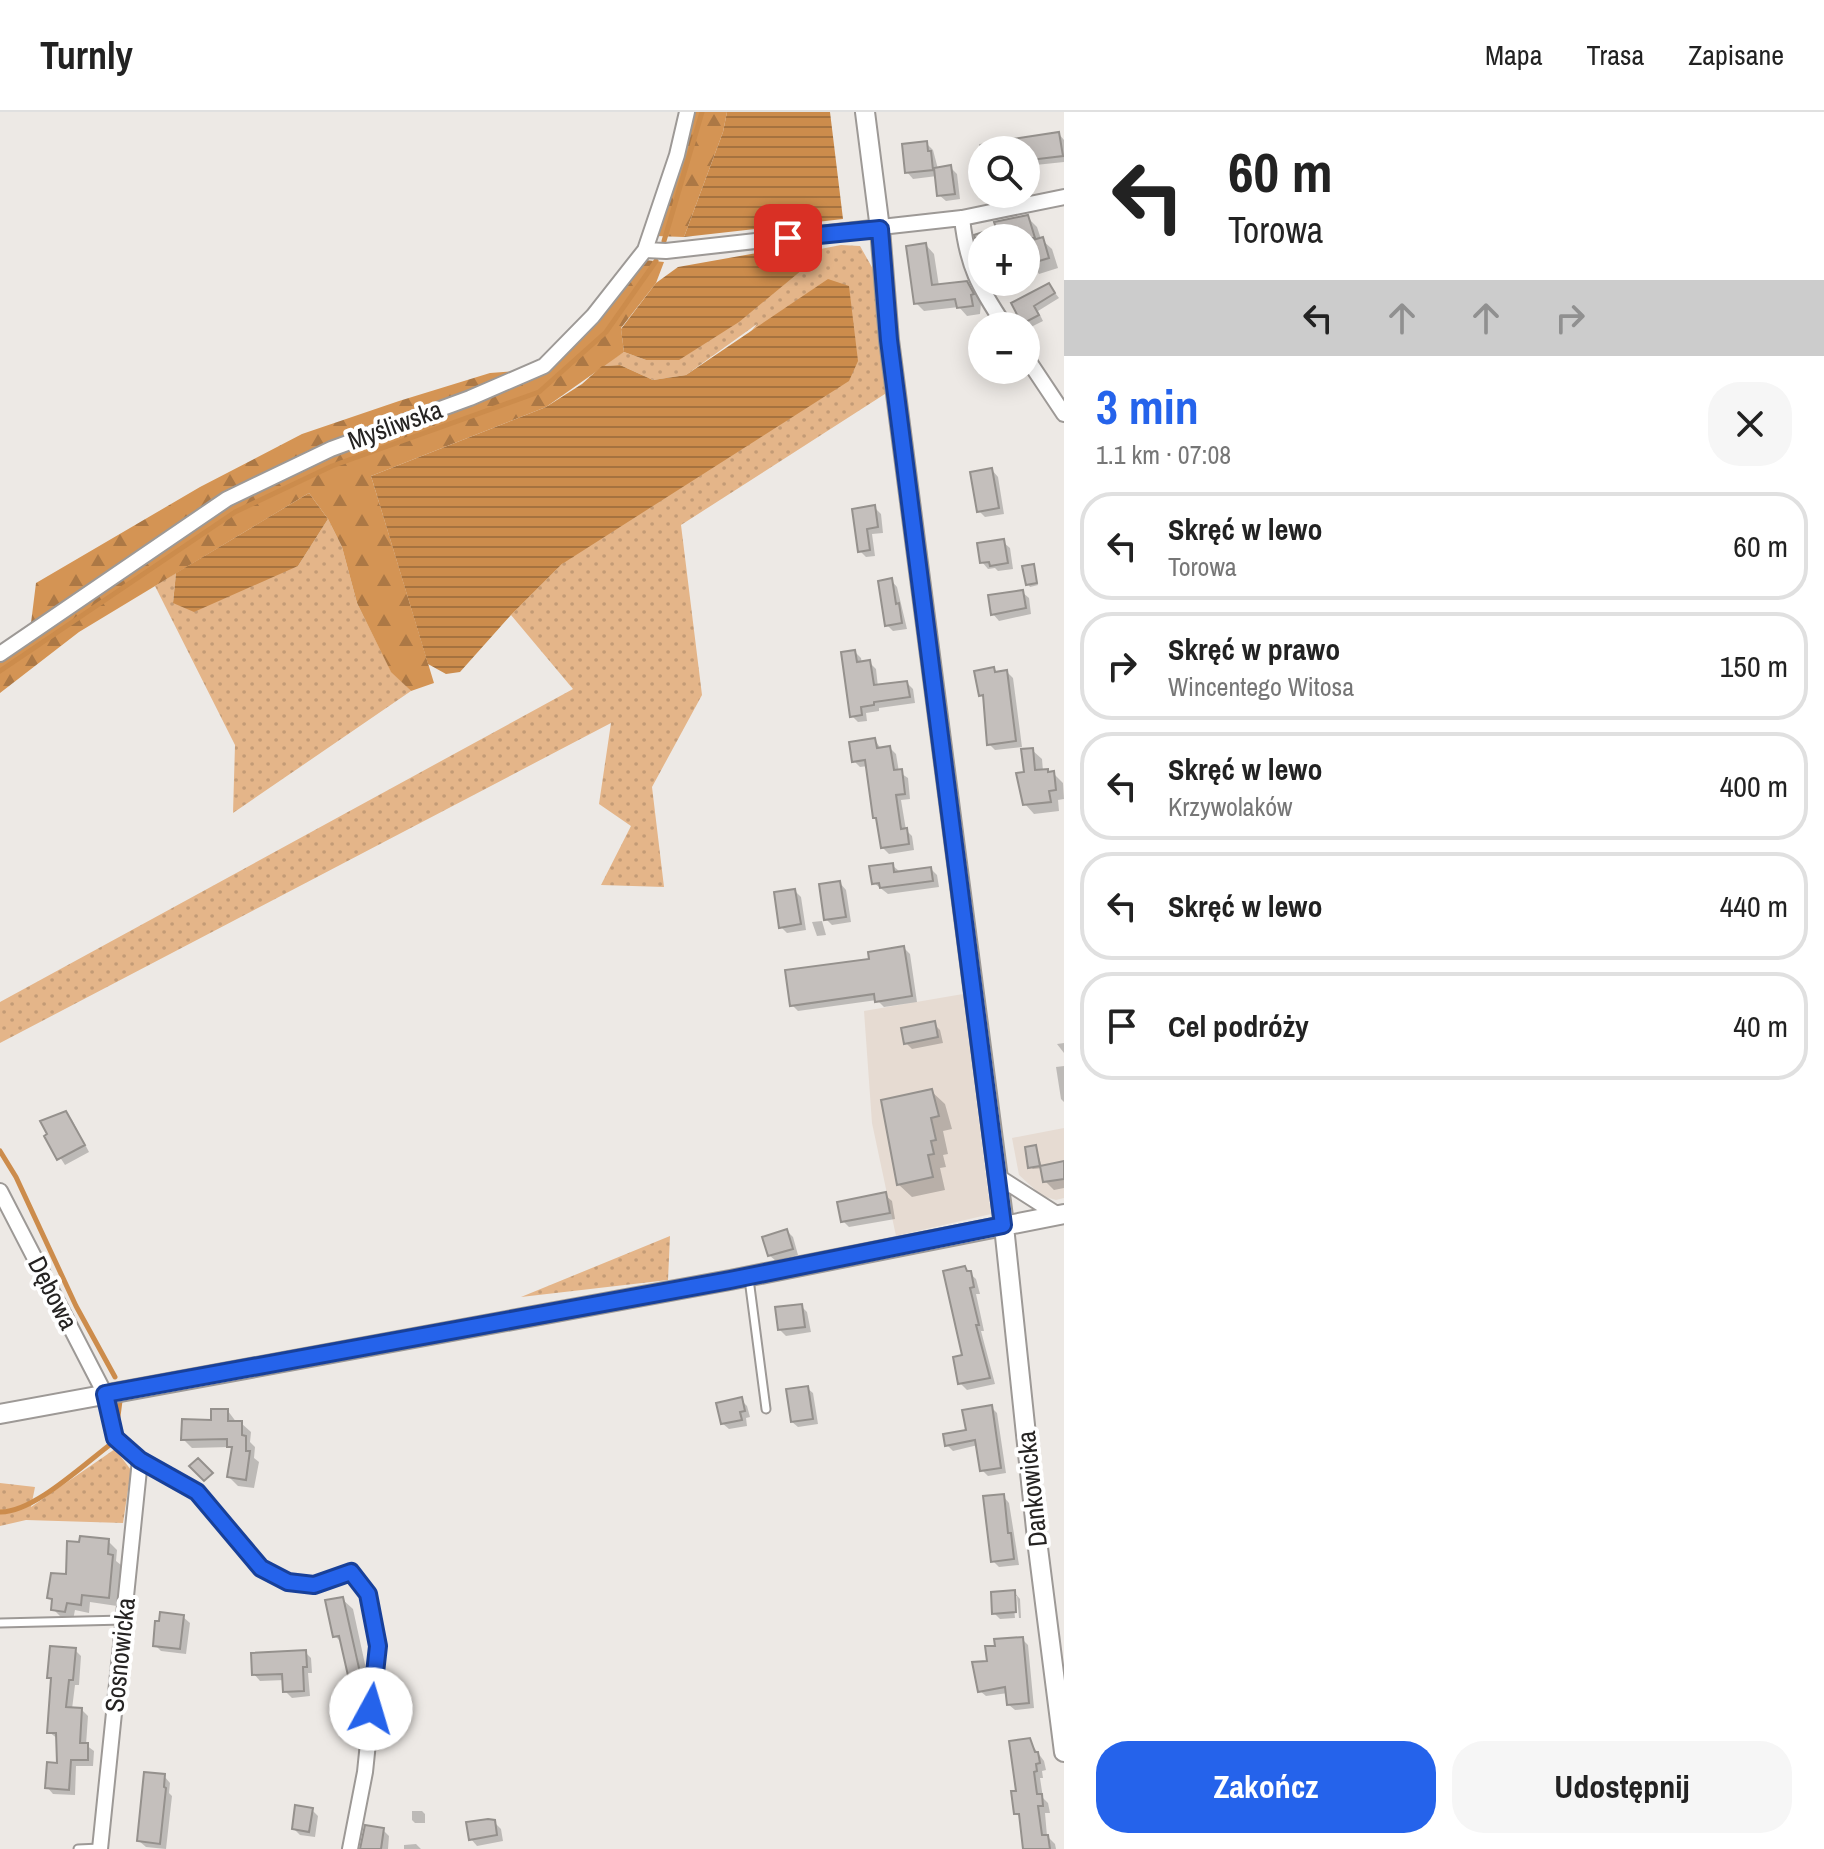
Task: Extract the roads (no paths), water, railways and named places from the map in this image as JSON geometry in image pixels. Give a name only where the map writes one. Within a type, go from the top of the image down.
[{"type":"street","name":"Myśliwska","points":[[0,654],[227,499],[331,449],[470,398],[544,366],[593,316],[645,250],[677,155],[687,112]]},
{"type":"street","name":"Dankowicka","points":[[865,112],[880,229],[889,340],[1060,1684],[1064,1752]]},
{"type":"street","points":[[645,250],[666,251],[880,229],[962,218],[1064,197]]},
{"type":"street","points":[[962,218],[965,250],[979,287],[996,312]]},
{"type":"street","points":[[1040,378],[1064,414]]},
{"type":"street","points":[[997,1176],[1061,1214]]},
{"type":"street","name":"Dębowa","points":[[0,1191],[105,1394],[115,1438],[140,1460],[197,1492],[261,1568],[288,1582],[314,1585],[351,1572],[368,1594],[378,1646],[365,1772],[350,1849]]},
{"type":"street","points":[[0,1414],[748,1276],[1061,1214]]},
{"type":"street","name":"Sosnowicka","points":[[100,1848],[140,1460]]},
{"type":"lane","points":[[748,1276],[766,1409]]},
{"type":"lane","points":[[0,1623],[124,1620]]},
{"type":"lane","points":[[78,1849],[100,1848]]},
{"type":"waterway","points":[[664,241],[702,112]]},
{"type":"waterway","points":[[0,671],[235,512],[332,466],[539,392],[606,332],[656,261]]},
{"type":"waterway","points":[[0,1151],[16,1177],[76,1306],[115,1377]]},
{"type":"waterway","points":[[117,1424],[120,1401]]},
{"type":"waterway","points":[[0,1512],[27,1505],[43,1496],[111,1444]]}]
